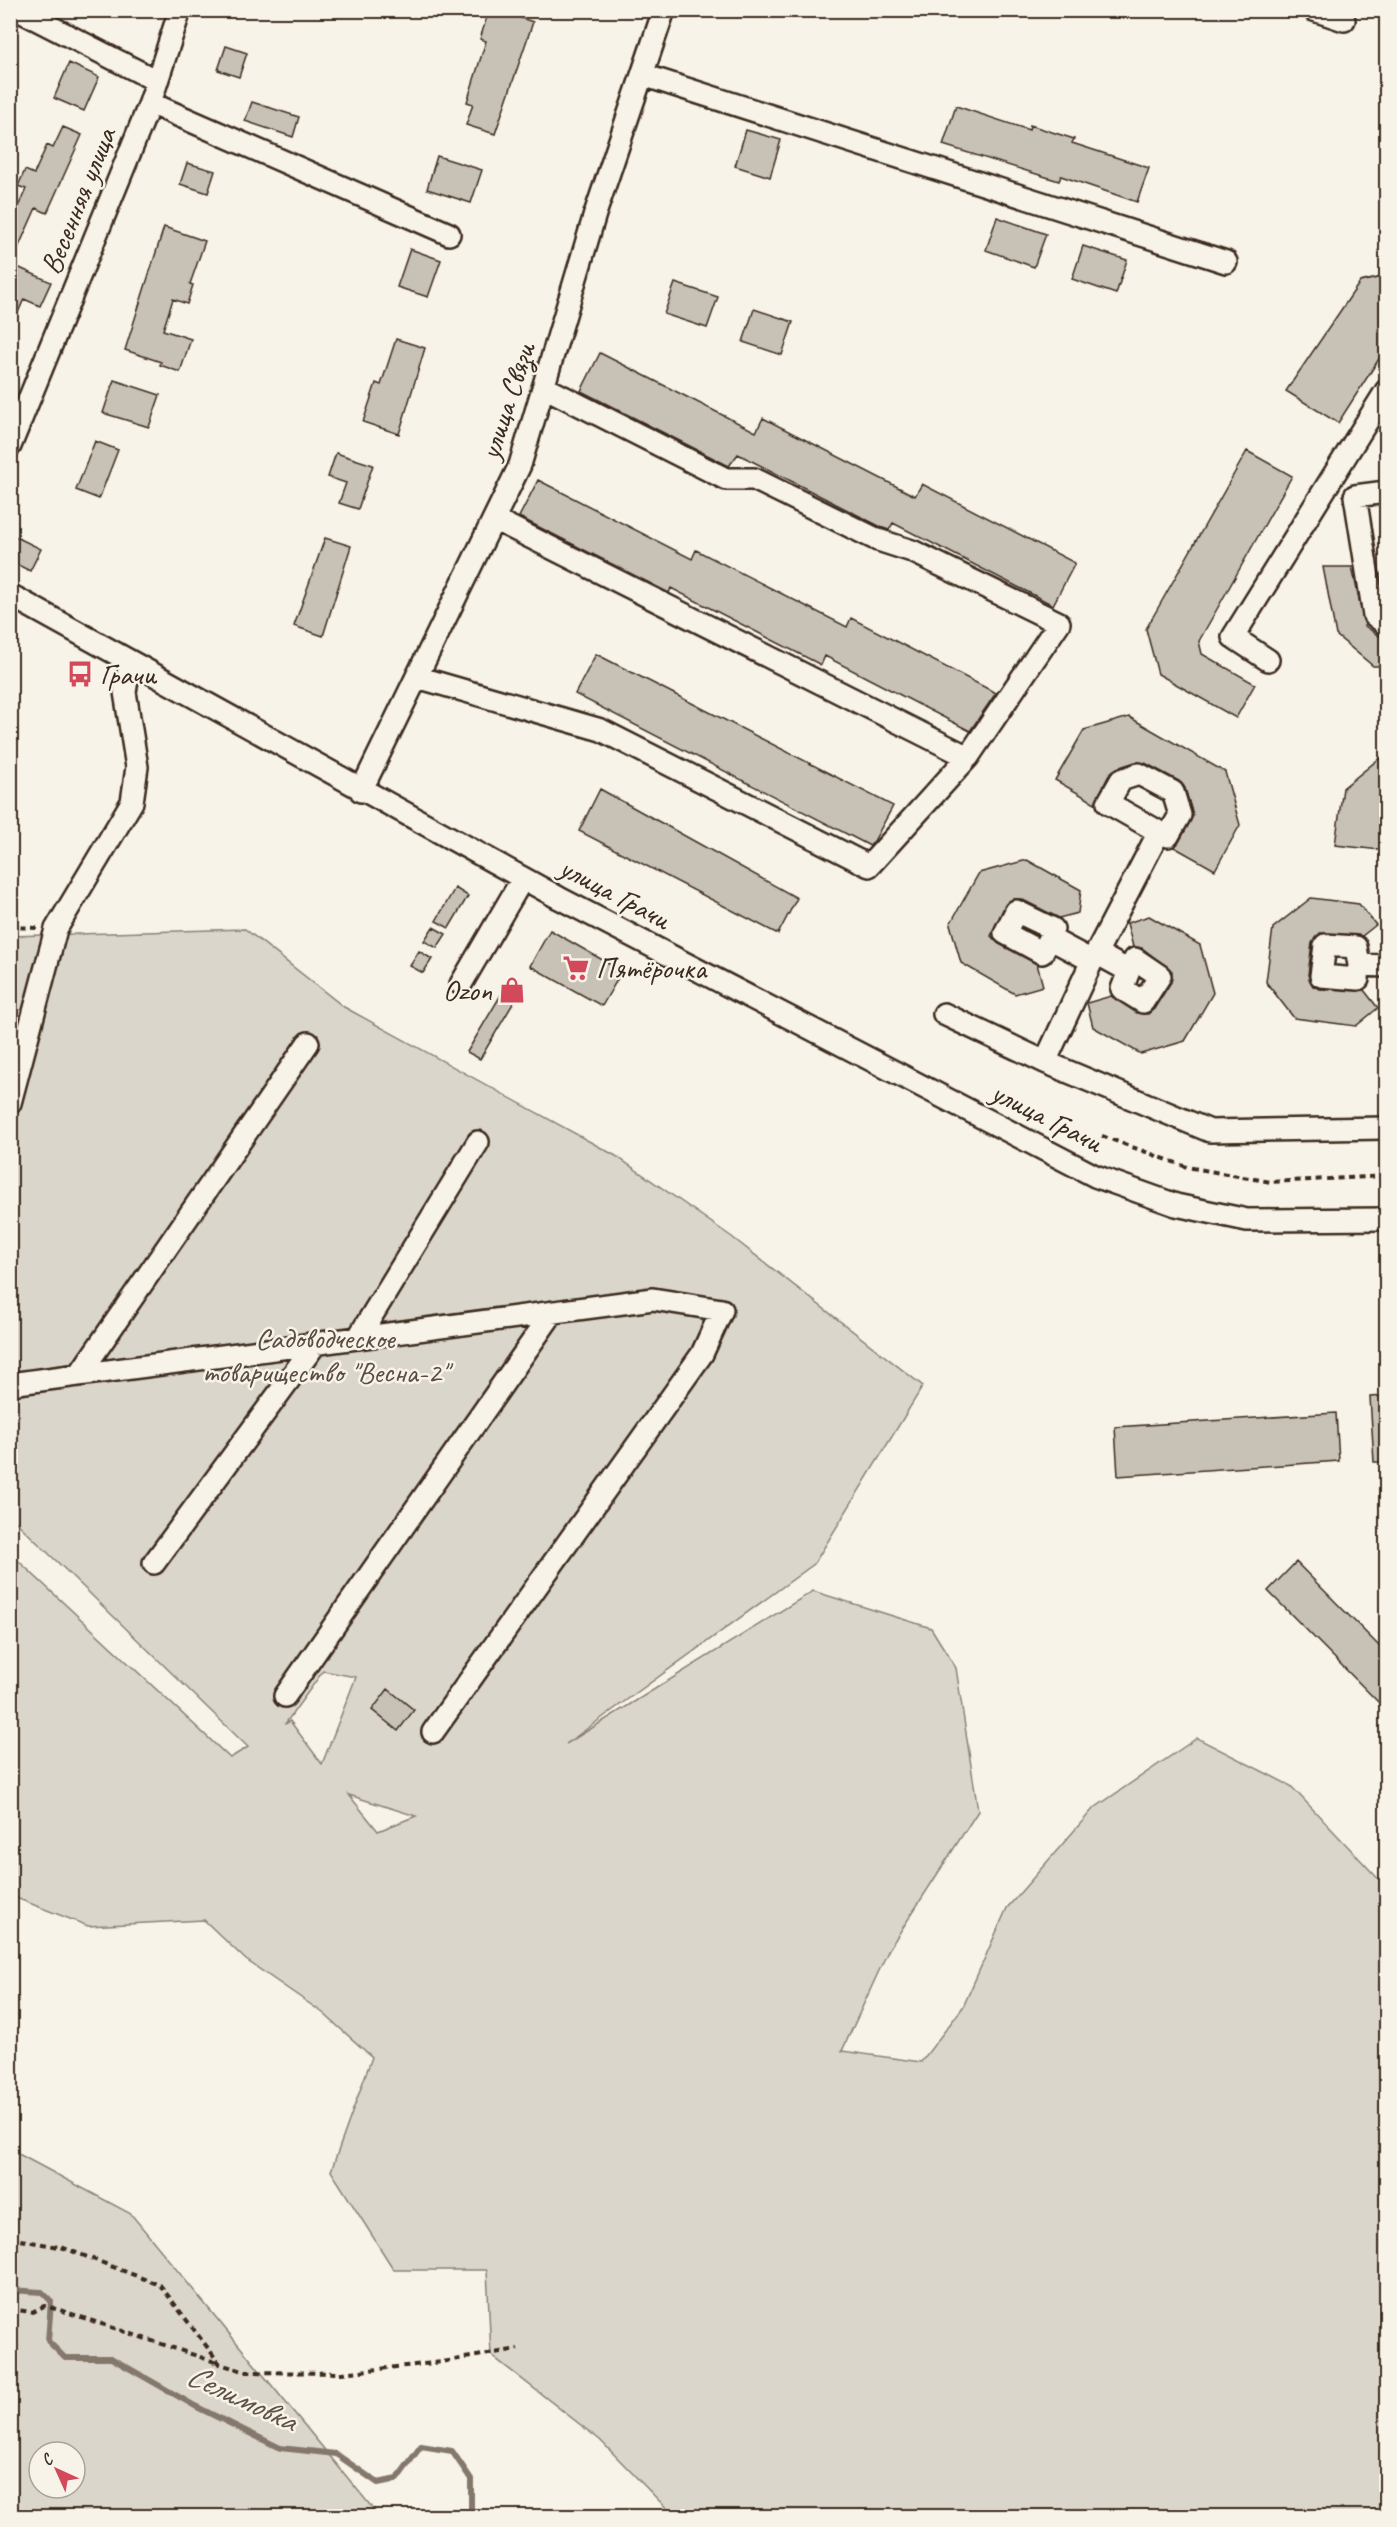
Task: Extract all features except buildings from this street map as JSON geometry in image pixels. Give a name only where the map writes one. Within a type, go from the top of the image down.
[{"type":"street","points":[[18,10],[157,81]]},
{"type":"street","name":"Весенняя улица","points":[[10,446],[150,103],[180,10]]},
{"type":"street","name":"улица Связи","points":[[361,791],[520,465],[595,214],[664,10]]},
{"type":"street","points":[[1314,10],[1344,20]]},
{"type":"street","points":[[643,75],[1226,262]]},
{"type":"street","points":[[150,103],[449,234]]},
{"type":"street","points":[[417,677],[602,730],[869,866],[968,757],[1059,623],[912,552],[878,540],[754,479],[726,479],[544,387]]},
{"type":"street","points":[[1268,660],[1233,637],[1386,392]]},
{"type":"street","points":[[1334,476],[1355,496],[1374,615],[1386,624]]},
{"type":"street","points":[[1355,496],[1386,492]]},
{"type":"street","points":[[494,519],[968,757]]},
{"type":"street","name":"улица Грачи","points":[[10,596],[523,878],[1095,1176],[1176,1205],[1247,1220],[1386,1219]]},
{"type":"street","points":[[10,1103],[56,929],[132,802],[137,767],[125,692],[130,662]]},
{"type":"street","points":[[1045,1062],[1094,957],[1159,831]]},
{"type":"street","points":[[461,984],[523,878]]},
{"type":"street","points":[[1049,938],[1129,971]]},
{"type":"street","points":[[1359,965],[1386,966]]},
{"type":"street","points":[[944,1014],[1045,1062],[1210,1131],[1386,1128]]},
{"type":"street","points":[[79,1375],[308,1043]]},
{"type":"street","points":[[358,1338],[478,1142]]},
{"type":"street","points":[[10,1384],[653,1299],[722,1310],[702,1354],[433,1732]]},
{"type":"street","points":[[285,1696],[553,1312]]},
{"type":"street","points":[[154,1563],[316,1343]]},
{"type":"path","points":[[10,927],[56,929]]},
{"type":"path","points":[[1102,1136],[1187,1167],[1271,1182],[1386,1176]]},
{"type":"path","points":[[10,2238],[64,2248],[160,2285],[220,2364]]},
{"type":"path","points":[[10,2309],[32,2312],[44,2306],[60,2310],[246,2372],[342,2373],[442,2362],[518,2349]]},
{"type":"green space","name":"Садоводческое товарищество \"Весна-2\"","points":[[245,929],[344,1007],[616,1156],[732,1237],[923,1386],[814,1564],[566,1744],[813,1591],[931,1628],[956,1668],[978,1811],[889,1949],[842,2051],[921,2062],[963,2007],[1007,1908],[1093,1809],[1197,1738],[1291,1786],[1386,1887],[1386,2516],[674,2516],[600,2440],[491,2355],[487,2270],[394,2270],[331,2171],[372,2057],[323,2013],[246,1960],[204,1920],[88,1926],[11,1896],[10,1553],[230,1758],[248,1747],[11,1517],[11,936]],"holes":[[[323,1671],[356,1677],[322,1764],[290,1721],[285,1724]],[[349,1795],[416,1816],[378,1831]]]},
{"type":"green space","points":[[11,2150],[131,2214],[379,2516],[11,2516]]},
{"type":"waterway","name":"Селимовка","points":[[10,2290],[42,2292],[51,2301],[48,2341],[65,2358],[111,2358],[195,2406],[280,2448],[336,2454],[378,2483],[397,2479],[421,2446],[452,2451],[471,2479],[471,2516]]},
{"type":"place","name":"Грачи","points":[[80,674]]},
{"type":"place","name":"Пятёрочка","points":[[576,968]]},
{"type":"place","name":"Ozon","points":[[512,990]]}]
